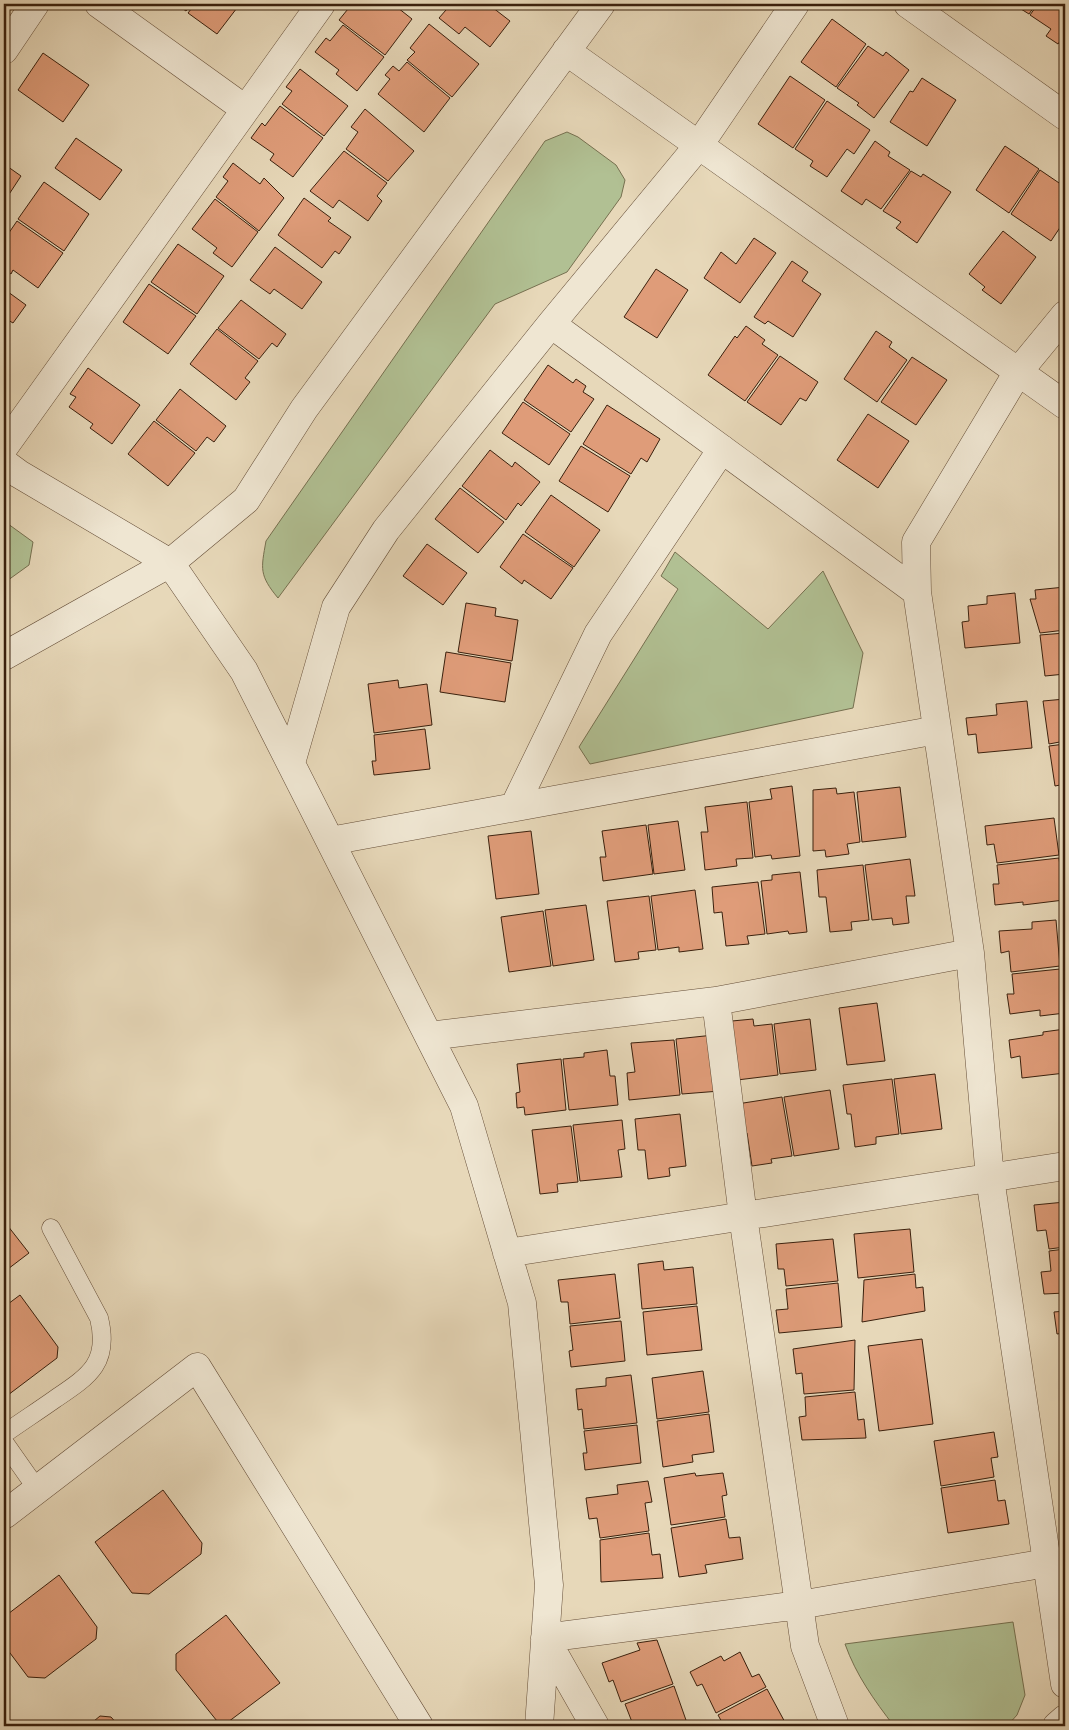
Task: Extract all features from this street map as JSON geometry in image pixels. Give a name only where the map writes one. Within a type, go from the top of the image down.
[{"type":"street","points":[[4,50],[36,4]]},
{"type":"street","points":[[99,4],[245,109]]},
{"type":"street","points":[[4,447],[320,4]]},
{"type":"street","points":[[4,656],[170,563],[246,500],[304,409],[601,4]]},
{"type":"street","points":[[291,763],[336,607],[386,530],[551,324],[699,145],[795,4]]},
{"type":"street","points":[[908,4],[1065,116]]},
{"type":"street","points":[[566,51],[1065,406]]},
{"type":"street","points":[[1065,314],[1018,372],[916,542],[917,592],[970,953],[990,1178],[1065,1684]]},
{"type":"street","points":[[551,324],[917,592]]},
{"type":"street","points":[[514,807],[598,634],[722,449]]},
{"type":"street","points":[[4,463],[19,474],[170,563],[244,671],[464,1106],[522,1303],[549,1585],[539,1726]]},
{"type":"street","points":[[330,840],[937,730]]},
{"type":"street","points":[[429,1036],[716,1000],[970,953]]},
{"type":"street","points":[[716,1000],[743,1216],[805,1646],[835,1726]]},
{"type":"street","points":[[507,1253],[1065,1166]]},
{"type":"street","points":[[4,1515],[197,1367],[419,1726]]},
{"type":"street","points":[[545,1638],[799,1605],[1047,1563]]},
{"type":"street","points":[[545,1638],[595,1726]]},
{"type":"street","points":[[1058,1726],[1065,1719]]},
{"type":"lane","points":[[4,1434],[84,1379],[98,1360],[102,1349],[103,1333],[99,1318],[51,1228]]},
{"type":"lane","points":[[4,1442],[37,1489]]},
{"type":"green space","points":[[567,132],[578,137],[616,165],[625,180],[621,197],[567,272],[495,304],[278,598],[267,583],[263,571],[266,541],[545,141]]},
{"type":"green space","points":[[4,521],[33,542],[29,565],[4,583]]},
{"type":"green space","points":[[675,552],[768,629],[823,571],[863,653],[853,708],[590,764],[579,747],[678,589],[661,576]]},
{"type":"green space","points":[[1013,1622],[1025,1695],[1017,1715],[1007,1726],[894,1726],[866,1687],[854,1666],[845,1644]]},
{"type":"building","points":[[176,4],[192,4],[186,11]]},
{"type":"building","points":[[195,4],[240,4],[217,34],[188,13]]},
{"type":"building","points":[[352,4],[393,4],[412,19],[385,55],[339,20]]},
{"type":"building","points":[[441,4],[488,4],[510,21],[490,47],[465,27],[459,34],[439,18],[446,10]]},
{"type":"building","points":[[1013,4],[1036,4],[1029,14]]},
{"type":"building","points":[[1038,4],[1065,4],[1065,34],[1058,44],[1046,36],[1051,29],[1030,15]]},
{"type":"building","points":[[832,19],[866,44],[836,87],[801,62]]},
{"type":"building","points":[[429,24],[479,64],[452,97],[407,60],[415,52],[410,48]]},
{"type":"building","points":[[343,25],[384,57],[357,91],[336,74],[339,70],[315,52],[326,38],[330,41]]},
{"type":"building","points":[[868,46],[883,56],[886,52],[909,70],[874,118],[857,105],[859,103],[837,88]]},
{"type":"building","points":[[43,53],[89,85],[63,122],[18,90]]},
{"type":"building","points":[[407,62],[450,98],[424,132],[378,94],[390,79],[385,75],[393,66],[399,71]]},
{"type":"building","points":[[300,69],[348,106],[324,136],[282,104],[292,91],[286,87]]},
{"type":"building","points":[[790,76],[825,100],[793,148],[758,124]]},
{"type":"building","points":[[922,78],[956,100],[927,146],[890,122],[910,91],[913,92]]},
{"type":"building","points":[[827,101],[870,130],[854,154],[847,149],[827,177],[810,166],[813,161],[795,149]]},
{"type":"building","points":[[280,106],[323,138],[293,177],[270,160],[274,154],[251,138],[262,123],[265,126]]},
{"type":"building","points":[[365,109],[414,151],[388,181],[346,149],[358,132],[351,127]]},
{"type":"building","points":[[76,138],[122,170],[100,200],[55,168]]},
{"type":"building","points":[[875,141],[890,152],[888,156],[910,170],[881,209],[866,199],[862,205],[841,191]]},
{"type":"building","points":[[1005,146],[1039,169],[1009,213],[976,190]]},
{"type":"building","points":[[344,151],[387,183],[377,196],[382,201],[368,221],[339,200],[333,208],[310,191]]},
{"type":"building","points":[[233,163],[260,184],[264,178],[284,198],[259,231],[216,197],[228,181],[223,177]]},
{"type":"building","points":[[4,164],[21,176],[4,202]]},
{"type":"building","points":[[1040,170],[1065,187],[1065,220],[1051,241],[1011,214]]},
{"type":"building","points":[[911,171],[921,177],[923,174],[951,192],[917,243],[896,228],[901,222],[883,211]]},
{"type":"building","points":[[44,182],[89,214],[64,251],[18,219]]},
{"type":"building","points":[[304,198],[331,218],[328,221],[351,237],[339,254],[335,251],[322,268],[278,235]]},
{"type":"building","points":[[215,199],[258,232],[232,267],[213,253],[217,248],[192,229]]},
{"type":"building","points":[[17,221],[63,253],[38,288],[13,270],[11,274],[4,269],[4,240]]},
{"type":"building","points":[[1003,231],[1036,257],[1001,304],[982,290],[985,287],[969,274]]},
{"type":"building","points":[[754,238],[776,253],[740,303],[704,278],[721,252],[736,264]]},
{"type":"building","points":[[178,244],[224,276],[197,314],[151,282]]},
{"type":"building","points":[[275,247],[322,282],[302,309],[274,289],[270,294],[250,280]]},
{"type":"building","points":[[792,261],[808,272],[802,281],[821,294],[793,337],[768,321],[765,324],[754,317]]},
{"type":"building","points":[[656,269],[688,290],[657,338],[624,317]]},
{"type":"building","points":[[149,284],[196,316],[168,354],[123,322]]},
{"type":"building","points":[[4,289],[26,305],[13,323],[8,320],[4,325]]},
{"type":"building","points":[[241,300],[286,334],[277,347],[272,343],[259,359],[218,328]]},
{"type":"building","points":[[746,326],[765,340],[762,344],[778,355],[745,401],[708,375],[735,336],[737,338]]},
{"type":"building","points":[[217,329],[258,361],[245,378],[250,382],[236,400],[190,364]]},
{"type":"building","points":[[876,331],[892,342],[889,347],[907,360],[877,402],[844,379]]},
{"type":"building","points":[[780,356],[818,382],[806,401],[800,398],[781,425],[747,402]]},
{"type":"building","points":[[912,357],[947,380],[916,425],[881,402]]},
{"type":"building","points":[[548,365],[573,383],[576,379],[586,386],[583,392],[594,399],[571,432],[524,400]]},
{"type":"building","points":[[88,368],[140,405],[112,444],[90,428],[93,424],[69,407],[76,397],[70,394]]},
{"type":"building","points":[[180,389],[226,426],[214,442],[207,437],[196,451],[156,420]]},
{"type":"building","points":[[523,402],[570,434],[549,465],[502,433]]},
{"type":"building","points":[[607,405],[660,439],[647,462],[641,458],[631,474],[583,444]]},
{"type":"building","points":[[868,414],[909,441],[878,488],[837,460]]},
{"type":"building","points":[[154,421],[195,453],[168,486],[128,454]]},
{"type":"building","points":[[581,446],[630,476],[608,512],[559,481]]},
{"type":"building","points":[[490,450],[512,467],[515,462],[540,482],[521,506],[518,503],[506,520],[462,486]]},
{"type":"building","points":[[460,488],[504,522],[478,553],[435,519]]},
{"type":"building","points":[[551,495],[600,530],[574,567],[525,532]]},
{"type":"building","points":[[523,534],[573,568],[551,599],[524,580],[522,584],[500,567]]},
{"type":"building","points":[[427,544],[467,573],[443,605],[403,576]]},
{"type":"building","points":[[1065,587],[1065,630],[1040,633],[1030,599],[1036,599],[1035,590]]},
{"type":"building","points":[[1015,593],[1020,643],[965,648],[962,622],[969,621],[968,606],[987,604],[987,596]]},
{"type":"building","points":[[466,603],[496,608],[495,616],[518,620],[512,661],[458,652]]},
{"type":"building","points":[[1065,633],[1065,674],[1045,676],[1040,635]]},
{"type":"building","points":[[446,652],[511,663],[505,702],[440,692]]},
{"type":"building","points":[[398,680],[399,688],[427,684],[432,725],[374,733],[368,684]]},
{"type":"building","points":[[1065,699],[1065,741],[1049,744],[1043,701]]},
{"type":"building","points":[[1027,701],[1032,748],[978,753],[976,734],[968,735],[966,718],[997,715],[996,704]]},
{"type":"building","points":[[425,729],[430,769],[374,775],[372,761],[376,761],[374,735]]},
{"type":"building","points":[[1065,744],[1065,784],[1055,786],[1049,746]]},
{"type":"building","points":[[792,786],[800,856],[772,859],[771,855],[755,857],[749,802],[772,799],[770,789]]},
{"type":"building","points":[[900,787],[906,837],[862,842],[857,792]]},
{"type":"building","points":[[836,788],[837,794],[854,792],[860,842],[847,844],[849,854],[826,857],[825,850],[813,851],[813,790]]},
{"type":"building","points":[[747,802],[753,858],[736,859],[737,866],[705,870],[701,832],[708,832],[705,807]]},
{"type":"building","points":[[1062,811],[1065,811],[1065,830]]},
{"type":"building","points":[[1054,818],[1059,855],[997,863],[994,844],[987,845],[985,826]]},
{"type":"building","points":[[678,821],[685,870],[654,874],[648,825]]},
{"type":"building","points":[[646,825],[653,874],[603,881],[600,857],[606,857],[602,831]]},
{"type":"building","points":[[531,831],[539,894],[496,899],[488,836]]},
{"type":"building","points":[[1059,858],[1064,900],[1023,905],[1023,902],[995,905],[993,884],[999,884],[997,865]]},
{"type":"building","points":[[910,859],[915,896],[906,896],[909,923],[893,925],[892,918],[872,920],[865,865]]},
{"type":"building","points":[[863,865],[869,920],[851,922],[852,930],[830,932],[826,897],[819,897],[817,870]]},
{"type":"building","points":[[800,872],[807,932],[789,934],[788,931],[767,934],[761,881],[772,880],[772,875]]},
{"type":"building","points":[[758,882],[765,934],[747,936],[749,944],[726,946],[722,912],[714,913],[712,887]]},
{"type":"building","points":[[695,890],[703,949],[679,952],[679,947],[658,950],[651,896]]},
{"type":"building","points":[[649,896],[656,950],[638,952],[639,959],[615,962],[607,901]]},
{"type":"building","points":[[586,905],[594,960],[553,966],[545,910]]},
{"type":"building","points":[[543,911],[551,966],[509,972],[501,917]]},
{"type":"building","points":[[1056,920],[1060,966],[1011,972],[1009,951],[1001,953],[999,931],[1032,929],[1032,922]]},
{"type":"building","points":[[1060,969],[1065,1013],[1040,1016],[1040,1010],[1010,1014],[1007,994],[1014,994],[1012,974]]},
{"type":"building","points":[[877,1003],[885,1061],[847,1065],[839,1008]]},
{"type":"building","points":[[753,1019],[754,1026],[772,1024],[778,1075],[737,1080],[732,1021]]},
{"type":"building","points":[[810,1019],[816,1070],[780,1074],[774,1024]]},
{"type":"building","points":[[1065,1029],[1065,1073],[1022,1078],[1020,1056],[1011,1058],[1009,1040],[1043,1035],[1043,1032]]},
{"type":"building","points":[[714,1035],[720,1091],[682,1094],[676,1039]]},
{"type":"building","points":[[674,1040],[680,1095],[629,1100],[627,1073],[635,1072],[631,1043]]},
{"type":"building","points":[[607,1050],[610,1076],[615,1076],[618,1105],[569,1110],[563,1059],[584,1057],[584,1053]]},
{"type":"building","points":[[561,1059],[566,1110],[525,1115],[524,1107],[517,1108],[516,1093],[520,1092],[517,1064]]},
{"type":"building","points":[[935,1074],[942,1129],[901,1134],[894,1079]]},
{"type":"building","points":[[892,1079],[899,1134],[876,1137],[876,1144],[855,1147],[851,1114],[847,1114],[843,1085]]},
{"type":"building","points":[[830,1090],[839,1149],[794,1156],[784,1097]]},
{"type":"building","points":[[782,1097],[792,1156],[771,1159],[772,1163],[752,1166],[747,1133],[742,1134],[737,1104]]},
{"type":"building","points":[[680,1114],[686,1166],[669,1168],[670,1176],[648,1179],[645,1150],[638,1150],[635,1119]]},
{"type":"building","points":[[622,1120],[625,1149],[618,1150],[622,1177],[580,1181],[573,1125]]},
{"type":"building","points":[[571,1126],[578,1182],[557,1184],[558,1192],[540,1194],[532,1130]]},
{"type":"building","points":[[1065,1202],[1065,1247],[1049,1249],[1046,1230],[1037,1231],[1034,1205]]},
{"type":"building","points":[[4,1221],[29,1253],[4,1272]]},
{"type":"building","points":[[910,1229],[914,1272],[858,1278],[854,1234]]},
{"type":"building","points":[[833,1239],[838,1281],[786,1286],[784,1269],[778,1269],[776,1244]]},
{"type":"building","points":[[1065,1249],[1065,1293],[1044,1294],[1041,1272],[1051,1271],[1049,1251]]},
{"type":"building","points":[[663,1261],[664,1270],[693,1267],[697,1304],[642,1309],[638,1264]]},
{"type":"building","points":[[615,1274],[620,1318],[570,1324],[568,1302],[561,1302],[558,1280]]},
{"type":"building","points":[[915,1274],[916,1288],[923,1287],[925,1311],[862,1322],[864,1280]]},
{"type":"building","points":[[838,1283],[842,1327],[779,1333],[776,1310],[788,1309],[786,1289]]},
{"type":"building","points":[[20,1295],[58,1347],[57,1358],[4,1398],[4,1307]]},
{"type":"building","points":[[697,1306],[702,1350],[647,1355],[643,1312]]},
{"type":"building","points":[[1065,1311],[1065,1344],[1064,1333],[1057,1334],[1054,1312]]},
{"type":"building","points":[[621,1321],[625,1361],[571,1367],[569,1351],[573,1350],[570,1326]]},
{"type":"building","points":[[922,1339],[933,1424],[879,1431],[868,1346]]},
{"type":"building","points":[[855,1340],[854,1390],[804,1394],[802,1373],[796,1374],[793,1349]]},
{"type":"building","points":[[703,1371],[709,1412],[657,1419],[652,1378]]},
{"type":"building","points":[[631,1375],[637,1423],[584,1429],[582,1409],[578,1410],[576,1389],[606,1386],[606,1378]]},
{"type":"building","points":[[1061,1375],[1065,1375],[1065,1396],[1064,1396]]},
{"type":"building","points":[[855,1392],[858,1420],[864,1419],[866,1438],[802,1440],[799,1417],[806,1416],[805,1397]]},
{"type":"building","points":[[709,1414],[714,1452],[692,1455],[693,1462],[663,1467],[657,1421]]},
{"type":"building","points":[[637,1425],[641,1463],[585,1470],[583,1453],[587,1453],[584,1431]]},
{"type":"building","points":[[994,1432],[998,1457],[991,1458],[994,1477],[941,1486],[934,1441]]},
{"type":"building","points":[[695,1473],[696,1476],[723,1473],[727,1495],[722,1496],[725,1517],[671,1525],[664,1478]]},
{"type":"building","points":[[995,1480],[998,1501],[1005,1500],[1009,1524],[948,1533],[941,1488]]},
{"type":"building","points":[[648,1481],[652,1502],[645,1503],[649,1531],[600,1538],[597,1518],[589,1519],[586,1498],[618,1494],[617,1485]]},
{"type":"building","points":[[163,1490],[202,1543],[201,1554],[149,1594],[132,1593],[95,1542]]},
{"type":"building","points":[[726,1519],[729,1538],[740,1537],[743,1559],[705,1565],[707,1573],[679,1577],[671,1528]]},
{"type":"building","points":[[649,1533],[652,1555],[660,1554],[663,1578],[601,1582],[600,1540]]},
{"type":"building","points":[[59,1575],[97,1627],[96,1639],[45,1678],[28,1677],[4,1645],[4,1617]]},
{"type":"building","points":[[226,1615],[280,1683],[228,1722],[217,1721],[176,1670],[176,1654]]},
{"type":"building","points":[[657,1640],[673,1684],[621,1702],[613,1680],[609,1682],[602,1663],[640,1650],[637,1643]]},
{"type":"building","points":[[740,1652],[752,1677],[759,1674],[766,1687],[716,1713],[702,1684],[697,1686],[690,1672],[721,1656],[724,1661]]},
{"type":"building","points":[[674,1686],[687,1723],[677,1726],[626,1726],[626,1724],[632,1722],[625,1704]]},
{"type":"building","points":[[767,1689],[787,1726],[724,1726],[718,1715]]},
{"type":"building","points":[[100,1716],[111,1717],[119,1726],[88,1726]]}]
